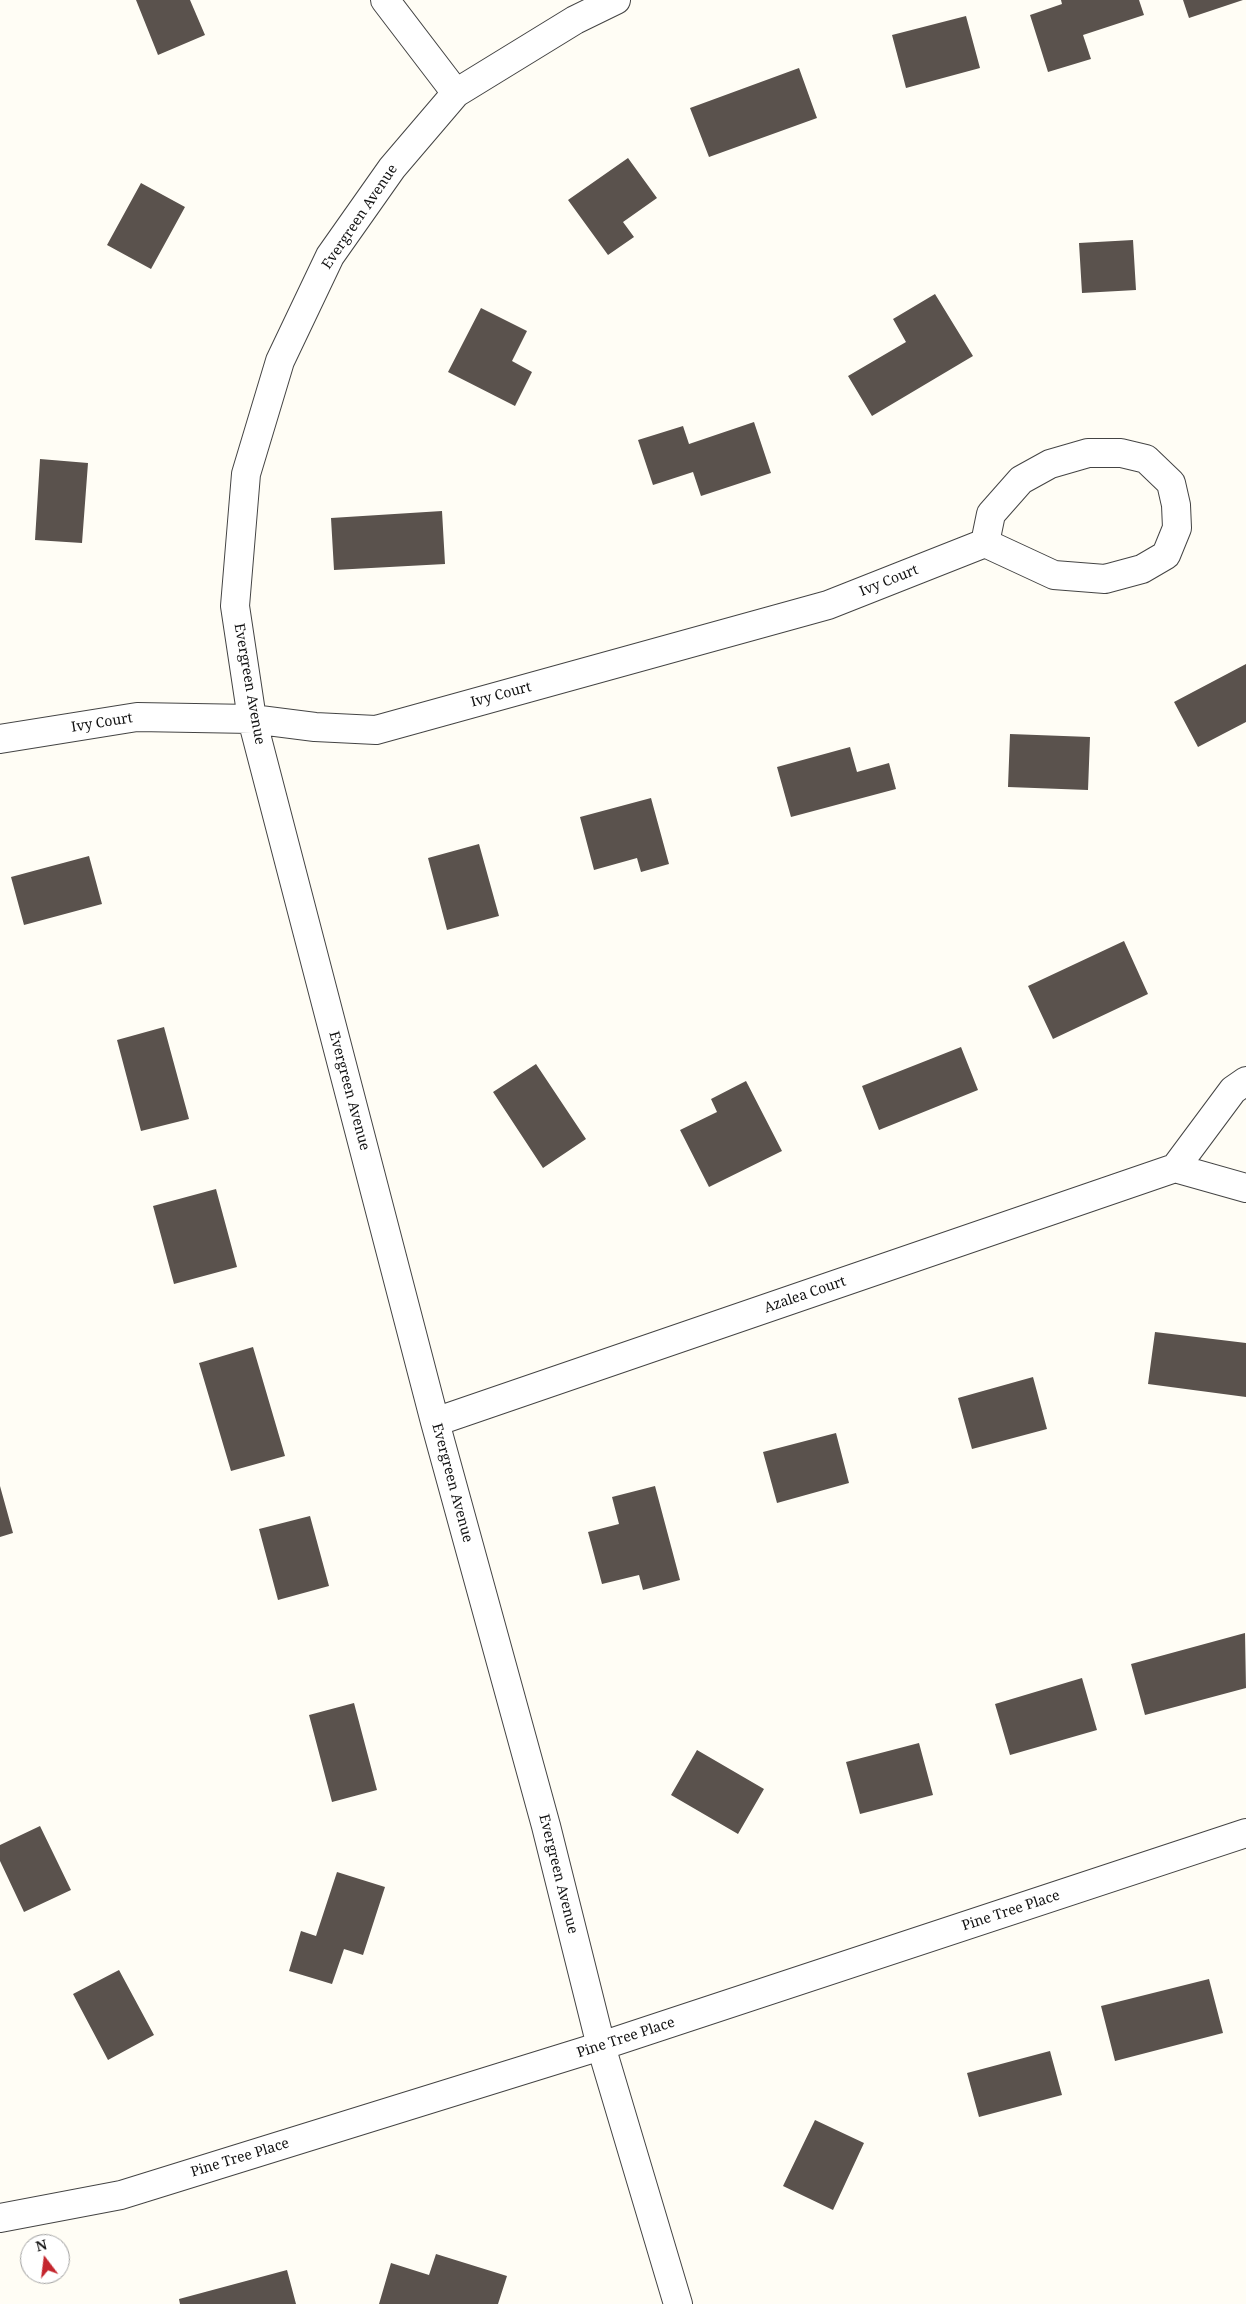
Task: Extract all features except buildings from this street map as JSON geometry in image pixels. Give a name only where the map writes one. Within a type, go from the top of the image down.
[{"type":"street","points":[[385,0],[456,93]]},
{"type":"street","name":"Evergreen Avenue","points":[[616,0],[575,20],[456,93],[392,168],[330,256],[280,361],[246,474],[235,606],[252,719],[435,1422],[546,1826],[601,2046],[678,2304]]},
{"type":"street","points":[[1088,453],[1121,453],[1146,459],[1171,484],[1176,505],[1177,528],[1166,555],[1142,569],[1105,579],[1054,575],[985,542],[991,514],[1021,480],[1050,464],[1088,453]]},
{"type":"street","name":"Ivy Court","points":[[0,739],[137,717],[252,719],[315,727],[376,730],[828,605],[985,542]]},
{"type":"street","points":[[1246,1081],[1233,1090],[1175,1168],[1246,1188]]},
{"type":"street","name":"Azalea Court","points":[[435,1422],[1175,1168]]},
{"type":"street","name":"Pine Tree Place","points":[[0,2218],[121,2195],[601,2046],[1246,1833]]}]
